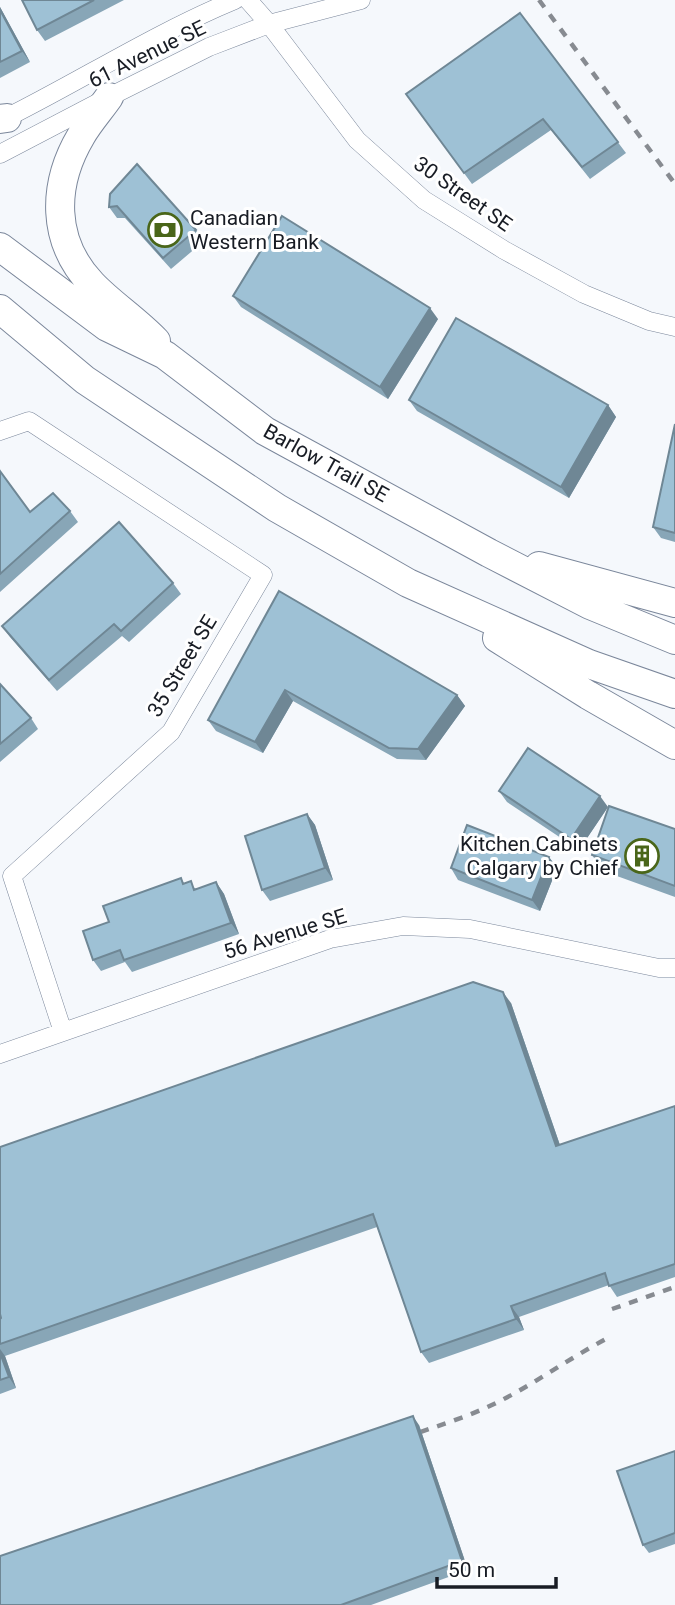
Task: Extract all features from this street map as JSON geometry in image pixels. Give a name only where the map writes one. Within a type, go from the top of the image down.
[{"type":"main road","points":[[109,97],[81,135],[67,164],[60,192],[60,224],[73,259],[91,283],[155,340],[165,355]]},
{"type":"main road","name":"Barlow Trail SE","points":[[0,247],[107,327],[165,355],[265,431],[590,605],[675,640]]},
{"type":"main road","points":[[0,271],[80,326],[107,327]]},
{"type":"main road","points":[[0,309],[85,380]]},
{"type":"main road","points":[[0,330],[85,380],[277,508],[408,583],[588,695],[675,745]]},
{"type":"main road","points":[[489,553],[675,603]]},
{"type":"main road","points":[[408,583],[589,664],[675,694]]},
{"type":"street","name":"61 Avenue SE","points":[[2,119],[150,39],[235,0]]},
{"type":"street","name":"30 Street SE","points":[[248,0],[270,24],[357,140],[424,200],[504,250],[584,294],[649,321],[675,327]]},
{"type":"street","name":"61 Avenue SE","points":[[0,154],[209,47],[270,24],[361,0]]},
{"type":"street","name":"35 Street SE","points":[[0,430],[29,421],[263,575],[171,732],[12,876],[63,1032]]},
{"type":"street","name":"56 Avenue SE","points":[[0,1054],[330,939],[403,926],[470,929],[659,968],[675,968]]},
{"type":"building","points":[[22,0],[94,0],[37,30]]},
{"type":"building","points":[[0,10],[22,51],[0,62]]},
{"type":"building","points":[[520,13],[618,142],[582,167],[543,119],[464,173],[406,94]]},
{"type":"building","name":"Canadian Western Bank","points":[[137,164],[196,230],[163,258],[117,206],[109,207],[110,194]]},
{"type":"building","points":[[282,216],[430,308],[380,387],[233,296]]},
{"type":"building","points":[[456,318],[608,405],[561,487],[409,400]]},
{"type":"building","points":[[675,424],[675,533],[653,527]]},
{"type":"building","points":[[0,471],[30,512],[53,493],[70,511],[0,574]]},
{"type":"building","points":[[119,522],[173,583],[121,631],[114,624],[49,680],[2,626]]},
{"type":"building","points":[[279,591],[457,695],[418,749],[389,748],[285,690],[255,742],[208,720]]},
{"type":"building","points":[[0,684],[31,718],[0,744]]},
{"type":"building","points":[[528,748],[600,796],[571,839],[499,791]]},
{"type":"building","name":"Kitchen Cabinets Calgary by Chief","points":[[609,806],[675,829],[675,886],[592,855]]},
{"type":"building","points":[[307,814],[325,868],[262,890],[245,836]]},
{"type":"building","points":[[467,825],[549,857],[532,900],[451,868]]},
{"type":"building","points":[[181,878],[183,884],[191,881],[194,890],[216,882],[231,923],[124,960],[120,950],[93,960],[83,931],[109,922],[103,906]]},
{"type":"building","points":[[473,982],[503,992],[556,1146],[675,1106],[675,1264],[609,1286],[605,1273],[511,1306],[516,1319],[421,1352],[373,1214],[0,1344],[0,1147]]},
{"type":"building","points":[[0,1353],[9,1377],[0,1380]]},
{"type":"building","points":[[413,1416],[462,1561],[341,1605],[0,1605],[0,1556]]},
{"type":"building","points":[[675,1451],[675,1533],[643,1545],[617,1471]]},
{"type":"railway","points":[[539,0],[675,184]]},
{"type":"railway","points":[[612,1309],[675,1287]]},
{"type":"railway","points":[[403,1438],[494,1404],[606,1339]]},
{"type":"place","name":"Canadian Western Bank","points":[[165,230]]},
{"type":"place","name":"Kitchen Cabinets Calgary by Chief","points":[[642,856]]}]
